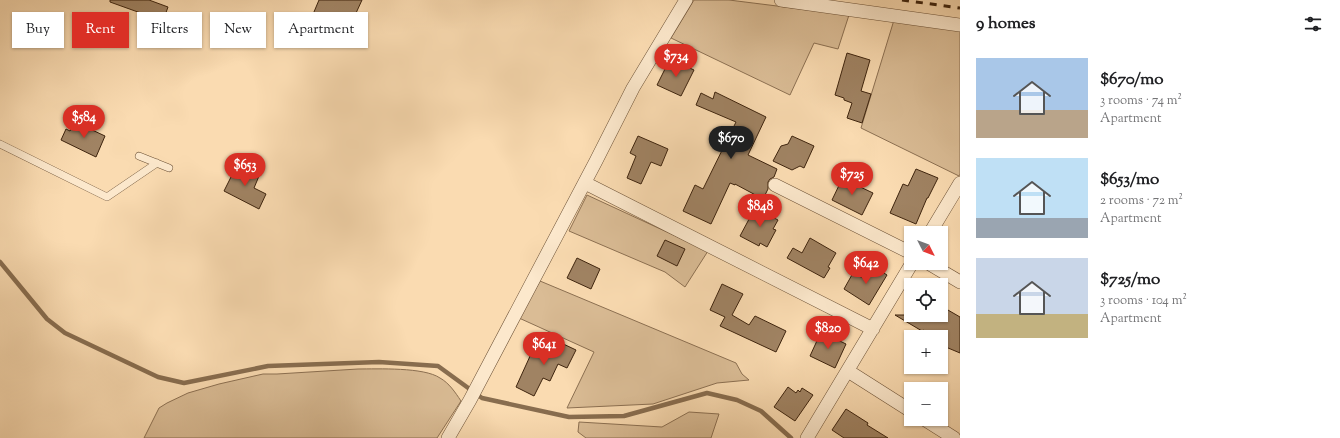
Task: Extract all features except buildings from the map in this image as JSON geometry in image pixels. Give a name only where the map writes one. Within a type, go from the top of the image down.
[{"type":"street","points":[[448,438],[470,400],[585,183],[633,88],[686,0]]},
{"type":"street","points":[[781,0],[960,25]]},
{"type":"street","points":[[585,183],[873,329]]},
{"type":"street","points":[[934,226],[960,183]]},
{"type":"street","points":[[775,185],[904,250]]},
{"type":"street","points":[[807,438],[908,270]]},
{"type":"street","points":[[940,270],[960,282]]},
{"type":"street","points":[[848,371],[904,407]]},
{"type":"street","points":[[935,426],[954,438]]},
{"type":"lane","points":[[0,144],[107,197],[157,163]]},
{"type":"lane","points":[[139,156],[169,168]]},
{"type":"shaded area","points":[[694,0],[729,0],[849,15],[838,49],[814,43],[790,95],[671,38]]},
{"type":"shaded area","points":[[894,20],[960,30],[959,176],[861,128]]},
{"type":"shaded area","points":[[587,195],[708,251],[685,287],[665,272],[569,231]]},
{"type":"shaded area","points":[[540,281],[736,363],[742,374],[749,380],[717,383],[653,404],[567,408],[594,352],[519,318]]},
{"type":"shaded area","points":[[358,369],[400,369],[433,374],[446,382],[461,401],[437,438],[144,438],[159,408],[188,393],[263,374]]},
{"type":"shaded area","points":[[689,412],[719,414],[711,438],[586,438],[578,432],[579,422],[662,427]]},
{"type":"waterway","points":[[0,262],[47,319],[65,333],[158,377],[184,383],[268,366],[379,362],[438,366],[482,398],[569,417],[624,416],[707,393],[737,400],[761,411],[791,438]]},
{"type":"railway","points":[[902,0],[960,8]]}]
